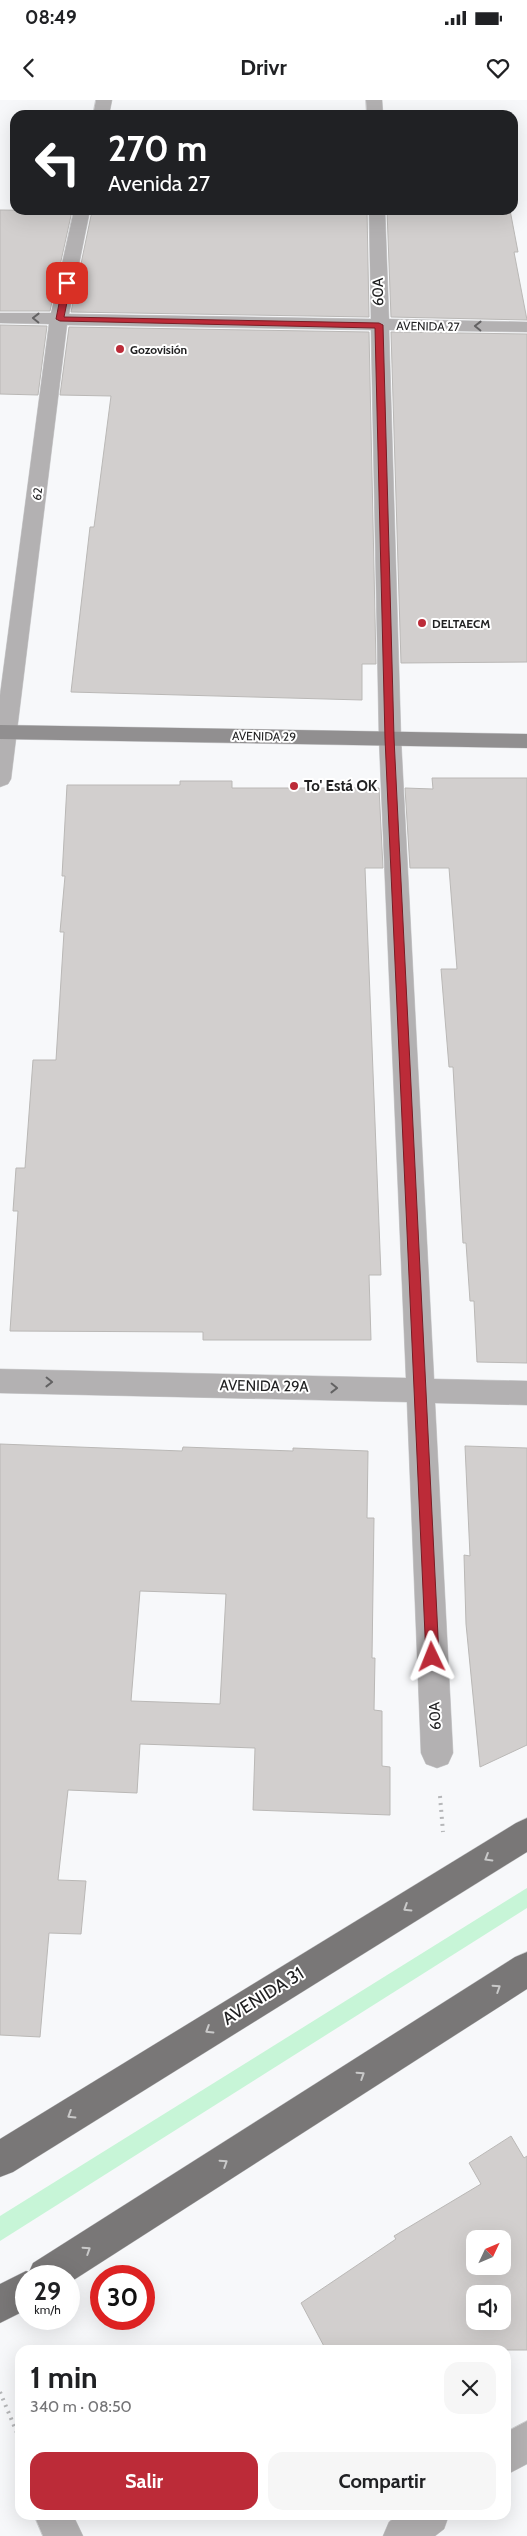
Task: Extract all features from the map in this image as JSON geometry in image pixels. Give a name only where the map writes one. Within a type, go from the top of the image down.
[{"type":"main road","name":"AVENIDA 31","points":[[0,2159],[527,1834]]},
{"type":"main road","points":[[63,2265],[527,1969]]},
{"type":"main road","points":[[0,2305],[15,2296]]},
{"type":"street","name":"62","points":[[0,779],[4,732],[60,319],[81,215]]},
{"type":"street","name":"60A","points":[[377,215],[390,738],[436,1753]]},
{"type":"street","name":"AVENIDA 27","points":[[0,318],[527,327]]},
{"type":"street","name":"AVENIDA 29","points":[[4,732],[527,741]]},
{"type":"street","name":"AVENIDA 29A","points":[[0,1381],[527,1393]]},
{"type":"street","points":[[511,2452],[527,2440]]},
{"type":"street","points":[[55,2520],[63,2536]]},
{"type":"street","points":[[403,2536],[424,2520]]},
{"type":"path","points":[[436,1753],[448,1882]]},
{"type":"path","points":[[0,2392],[15,2428]]},
{"type":"green space","points":[[527,1888],[527,1908],[0,2241],[0,2216]]},
{"type":"building","points":[[0,210],[10,210],[10,215],[71,215],[50,311],[0,311]]},
{"type":"building","points":[[91,215],[367,215],[369,317],[71,312]]},
{"type":"building","points":[[387,215],[511,215],[518,252],[514,252],[527,320],[391,317]]},
{"type":"building","points":[[0,325],[47,326],[38,395],[0,394]]},
{"type":"building","points":[[69,327],[369,332],[376,664],[362,664],[362,700],[71,692],[90,527],[94,527],[111,396],[60,395]]},
{"type":"building","points":[[391,332],[527,334],[527,662],[401,663]]},
{"type":"building","points":[[432,778],[527,778],[527,1363],[477,1362],[474,1301],[470,1301],[466,1243],[463,1243],[453,1067],[449,1067],[441,969],[457,969],[449,868],[410,868],[405,788],[433,789]]},
{"type":"building","points":[[180,781],[232,781],[232,788],[379,788],[383,868],[365,868],[381,1275],[369,1275],[371,1340],[203,1340],[203,1332],[10,1331],[18,1211],[13,1211],[16,1168],[25,1168],[33,1060],[56,1060],[64,932],[60,932],[65,876],[62,876],[67,785],[180,785]]},
{"type":"building","points":[[0,1444],[182,1451],[183,1447],[293,1451],[293,1448],[368,1451],[367,1518],[374,1518],[372,1658],[375,1658],[374,1710],[382,1711],[382,1766],[390,1767],[390,1815],[253,1810],[255,1748],[140,1744],[137,1793],[68,1790],[58,1880],[86,1881],[81,1934],[49,1933],[40,2037],[0,2035]],"holes":[[[140,1591],[226,1594],[220,1704],[131,1701]]]},
{"type":"building","points":[[465,1446],[527,1448],[527,1745],[480,1767],[466,1624],[464,1555],[470,1556]]},
{"type":"building","points":[[511,2136],[524,2158],[527,2156],[527,2350],[511,2350],[511,2345],[323,2345],[301,2303],[396,2239],[394,2236],[481,2184],[469,2163]]},
{"type":"place","name":"Gozovisión","points":[[120,349]]},
{"type":"place","name":"DELTAECM","points":[[422,623]]},
{"type":"place","name":"To' Está OK","points":[[294,786]]},
{"type":"route","points":[[67,283],[60,319],[379,325],[390,738],[432,1657]]}]
